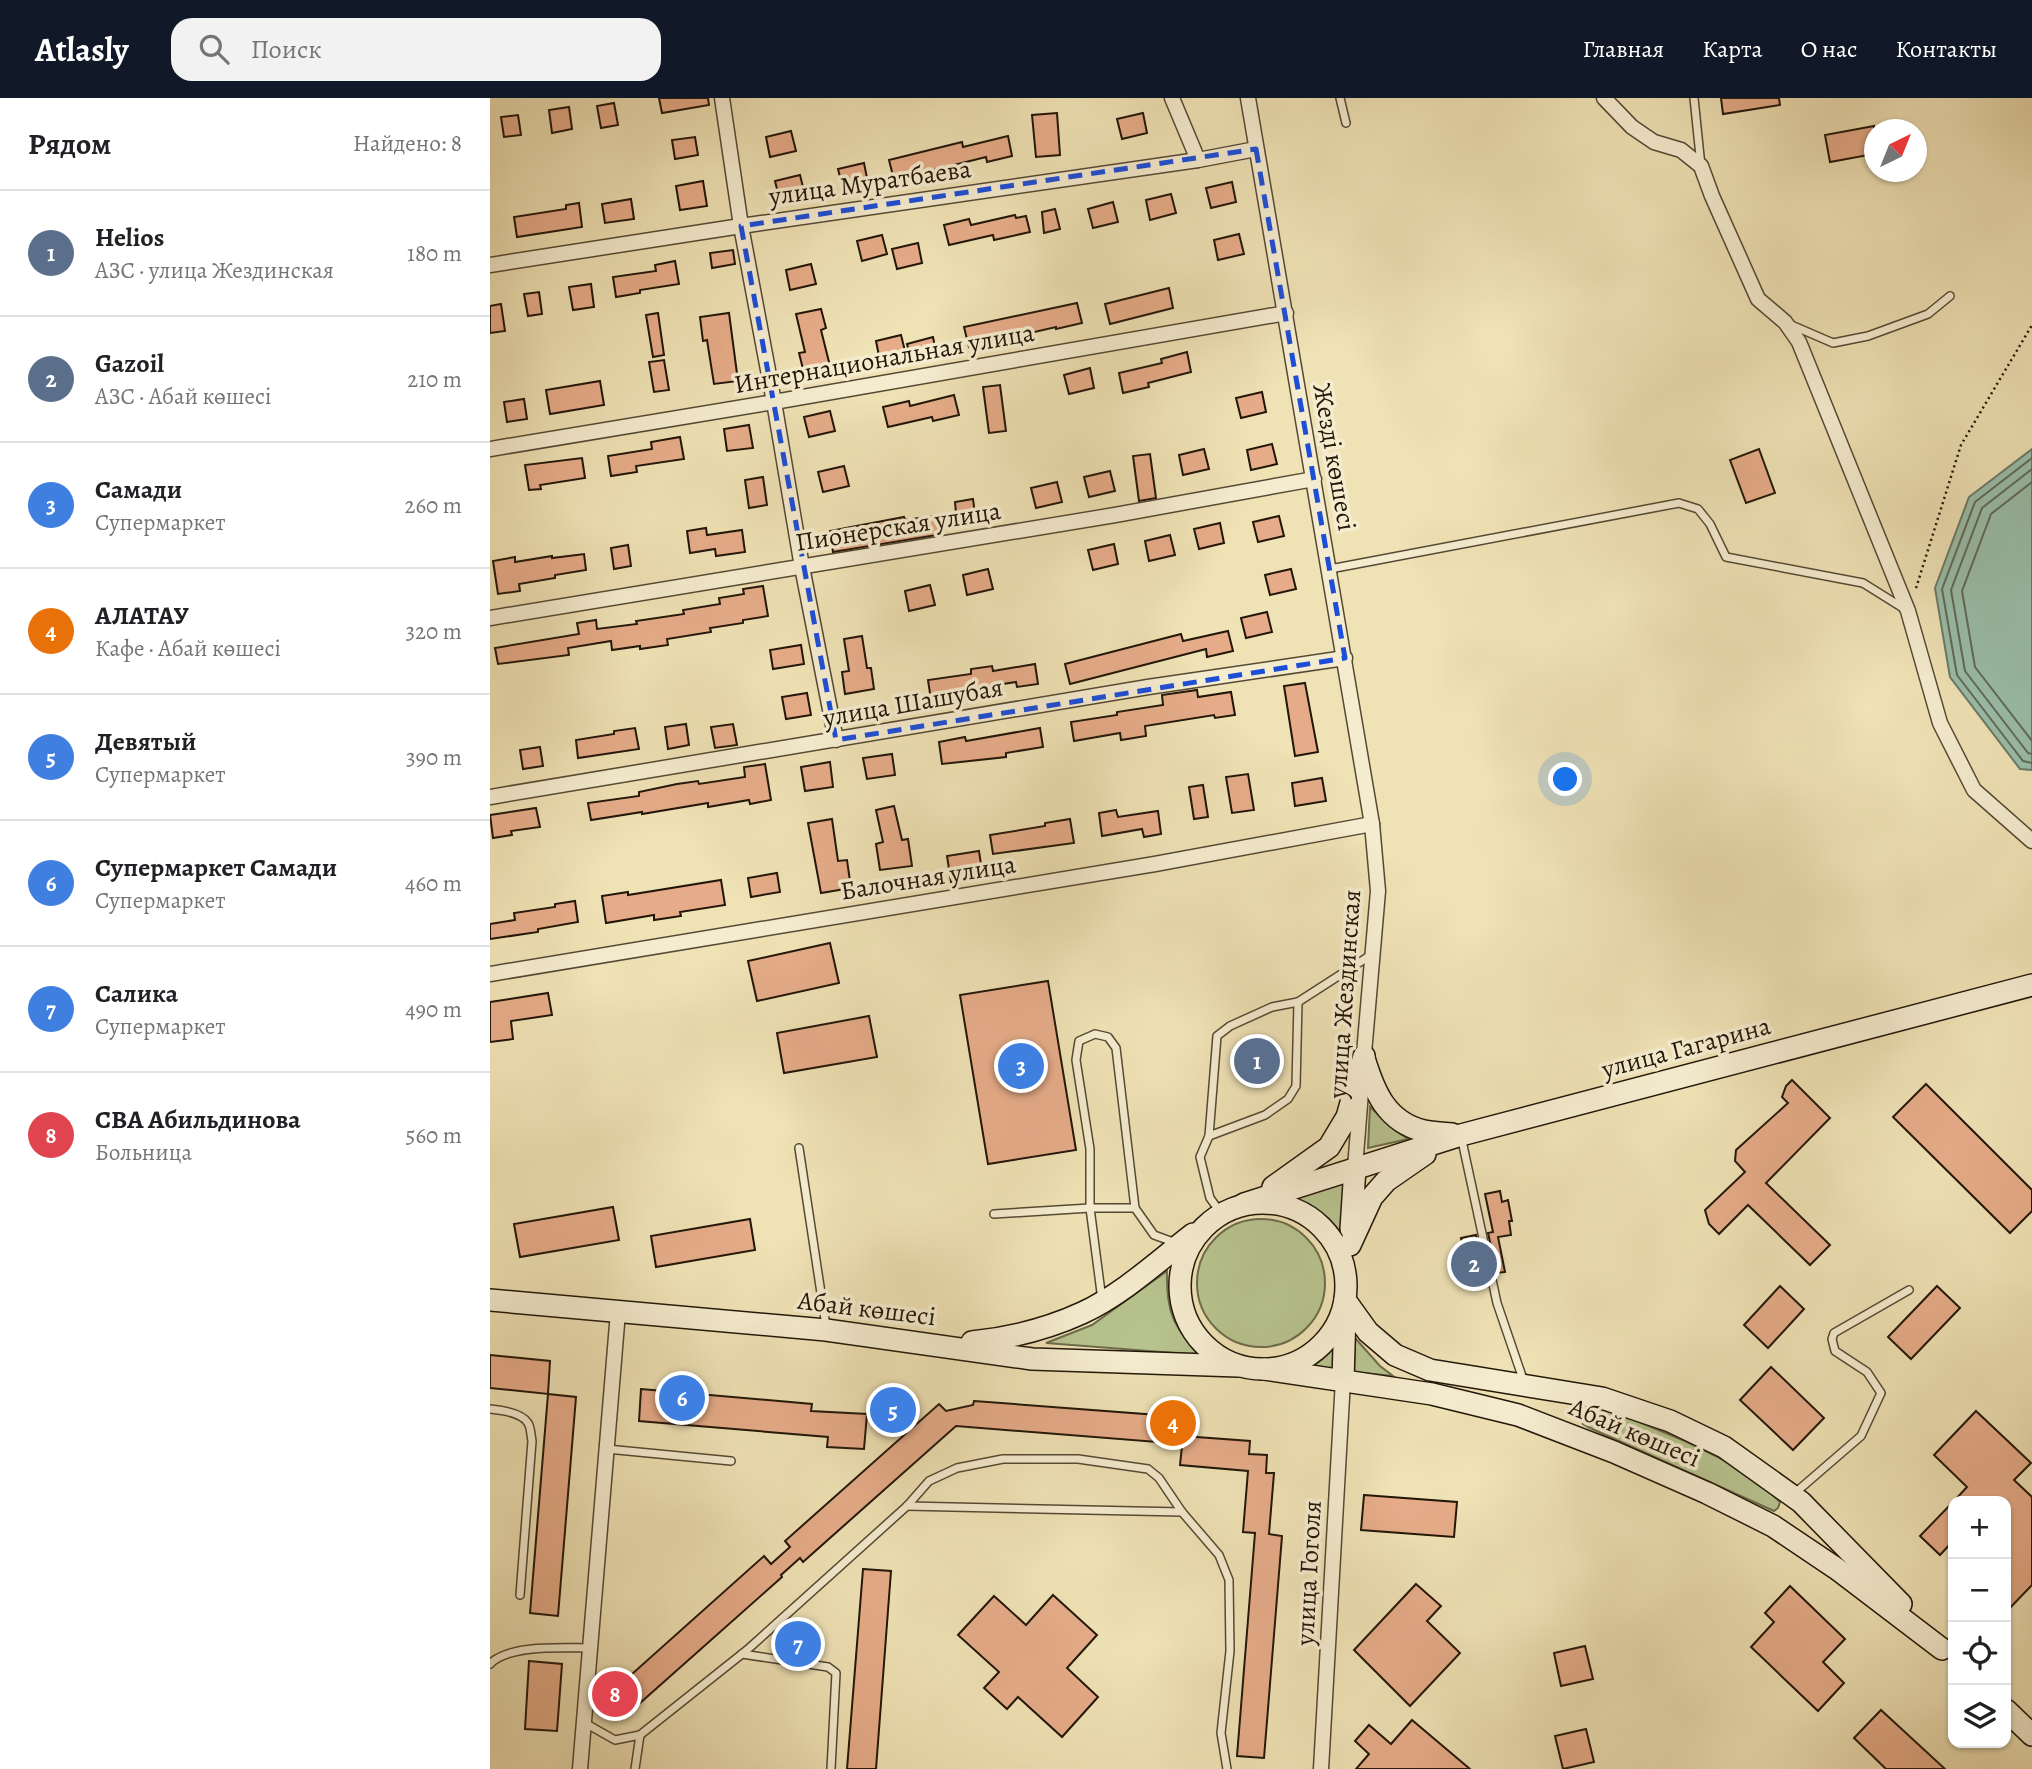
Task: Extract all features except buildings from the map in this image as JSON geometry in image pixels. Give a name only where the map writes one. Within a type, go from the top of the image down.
[{"type":"main road","name":"улица Гагарина","points":[[1244,1204],[1461,1135],[2032,985]]},
{"type":"main road","points":[[1364,1056],[1373,1087],[1379,1100],[1389,1111],[1406,1124],[1423,1131],[1461,1135]]},
{"type":"main road","points":[[942,1345],[997,1339],[1040,1330],[1085,1312],[1128,1285],[1213,1219],[1275,1186],[1329,1147],[1347,1117],[1364,1056]]},
{"type":"main road","points":[[1350,1245],[1372,1197],[1386,1181],[1416,1159],[1461,1135]]},
{"type":"main road","points":[[1343,1380],[1355,1168]]},
{"type":"main road","points":[[1213,1219],[1190,1244],[1181,1268],[1179,1292],[1185,1317],[1198,1338],[1216,1355],[1238,1366],[1264,1369],[1287,1366],[1308,1356],[1325,1341],[1338,1322],[1346,1292],[1342,1259],[1331,1237],[1314,1220],[1293,1207],[1269,1202],[1244,1204]]},
{"type":"main road","name":"Абай көшесі","points":[[1346,1292],[1368,1332],[1395,1355],[1430,1370],[1602,1398],[1670,1421],[1724,1447],[1792,1496],[1868,1569],[1948,1654]]},
{"type":"main road","name":"Абай көшесі","points":[[490,1300],[826,1330],[1032,1359],[1238,1366]]},
{"type":"main road","name":"Абай көшесі","points":[[1264,1369],[1432,1394],[1518,1415],[1614,1452],[1773,1526],[1837,1569],[1948,1654]]},
{"type":"main road","points":[[2011,1715],[2032,1735]]},
{"type":"street","points":[[722,98],[741,226],[836,740]]},
{"type":"street","points":[[1172,98],[1198,160]]},
{"type":"street","name":"Жезді көшесі","points":[[1248,98],[1372,824]]},
{"type":"street","points":[[1604,98],[1632,127],[1654,142],[1681,150],[1701,166],[1758,299],[1785,322],[1800,342],[1908,611],[1940,723],[1974,790],[2032,841]]},
{"type":"street","name":"улица Муратбаева","points":[[490,265],[1198,160],[1256,149]]},
{"type":"street","name":"Интернациональная улица","points":[[490,449],[1286,313]]},
{"type":"street","name":"Пионерская улица","points":[[490,618],[1314,479]]},
{"type":"street","name":"улица Шашубая","points":[[490,797],[1148,687],[1345,659]]},
{"type":"street","name":"улица Жездинская","points":[[1355,1168],[1378,891],[1372,824]]},
{"type":"street","name":"Балочная улица","points":[[490,974],[1155,864],[1372,824]]},
{"type":"street","points":[[580,1769],[618,1312]]},
{"type":"street","name":"улица Гоголя","points":[[1321,1769],[1343,1380]]},
{"type":"lane","points":[[1340,98],[1346,122]]},
{"type":"lane","points":[[1694,98],[1701,166]]},
{"type":"lane","points":[[1785,322],[1833,343],[1868,336],[1928,314],[1950,296]]},
{"type":"lane","points":[[1330,569],[1679,503],[1698,509],[1710,524],[1726,557],[1863,583],[1908,611]]},
{"type":"lane","points":[[1213,1219],[1200,1157],[1209,1136],[1217,1036],[1230,1026],[1272,1007],[1298,1002],[1372,954]]},
{"type":"lane","points":[[1209,1136],[1265,1115],[1288,1099],[1296,1086],[1298,1002]]},
{"type":"lane","points":[[1102,1301],[1090,1208],[1090,1149],[1076,1060],[1079,1041],[1095,1034],[1108,1037],[1116,1048],[1135,1208],[1154,1235],[1180,1244]]},
{"type":"lane","points":[[1461,1135],[1497,1303],[1525,1386]]},
{"type":"lane","points":[[799,1148],[826,1330]]},
{"type":"lane","points":[[994,1214],[1135,1208]]},
{"type":"lane","points":[[1792,1496],[1861,1436],[1881,1393],[1867,1372],[1835,1352],[1832,1339],[1834,1333],[1909,1290]]},
{"type":"lane","points":[[490,1409],[522,1417],[529,1424],[532,1441],[520,1595]]},
{"type":"lane","points":[[607,1449],[731,1461]]},
{"type":"lane","points":[[585,1723],[615,1740],[640,1735],[743,1654],[907,1506],[929,1482],[957,1468],[1003,1459],[1079,1459],[1148,1469],[1159,1478],[1182,1511],[1219,1555],[1229,1580],[1230,1651],[1221,1733],[1225,1768]]},
{"type":"lane","points":[[907,1506],[1182,1511]]},
{"type":"lane","points":[[490,1664],[504,1656],[538,1647],[590,1648]]},
{"type":"lane","points":[[743,1654],[828,1667],[836,1673],[831,1769]]},
{"type":"lane","points":[[635,1769],[640,1735]]},
{"type":"path","points":[[1908,611],[1961,445],[2032,325]]},
{"type":"highlighted area","points":[[1256,149],[1345,658],[836,740],[741,226]]},
{"type":"shaded area","points":[[1370,1107],[1396,1131],[1408,1139],[1368,1148]]},
{"type":"shaded area","points":[[1345,1181],[1343,1238],[1308,1204],[1292,1196]]},
{"type":"shaded area","points":[[1261,1219],[1286,1224],[1306,1238],[1320,1258],[1325,1283],[1320,1308],[1306,1328],[1286,1342],[1261,1347],[1236,1342],[1216,1328],[1202,1308],[1197,1283],[1202,1258],[1216,1238],[1236,1224]]},
{"type":"shaded area","points":[[1167,1271],[1168,1297],[1173,1317],[1183,1335],[1200,1355],[1046,1343],[1092,1325]]},
{"type":"shaded area","points":[[1334,1336],[1333,1370],[1299,1366],[1323,1348]]},
{"type":"shaded area","points":[[1355,1338],[1380,1366],[1393,1376],[1354,1372]]},
{"type":"shaded area","points":[[1591,1406],[1617,1413],[1685,1441],[1738,1467],[1780,1502],[1778,1508],[1774,1511],[1590,1428],[1583,1424],[1580,1415],[1584,1409]]},
{"type":"water","points":[[2032,449],[2032,770],[2020,769],[1950,677],[1935,588],[1969,497]]},
{"type":"place","name":"Helios","points":[[1257,1061]]},
{"type":"place","name":"Самади","points":[[1021,1066]]},
{"type":"place","name":"Gazoil","points":[[1474,1264]]},
{"type":"place","name":"Супермаркет Самади","points":[[682,1398]]},
{"type":"place","name":"Девятый","points":[[893,1410]]},
{"type":"place","name":"АЛАТАУ","points":[[1173,1423]]},
{"type":"place","name":"Салика","points":[[798,1644]]},
{"type":"place","name":"СВА Абильдинова","points":[[615,1694]]}]
